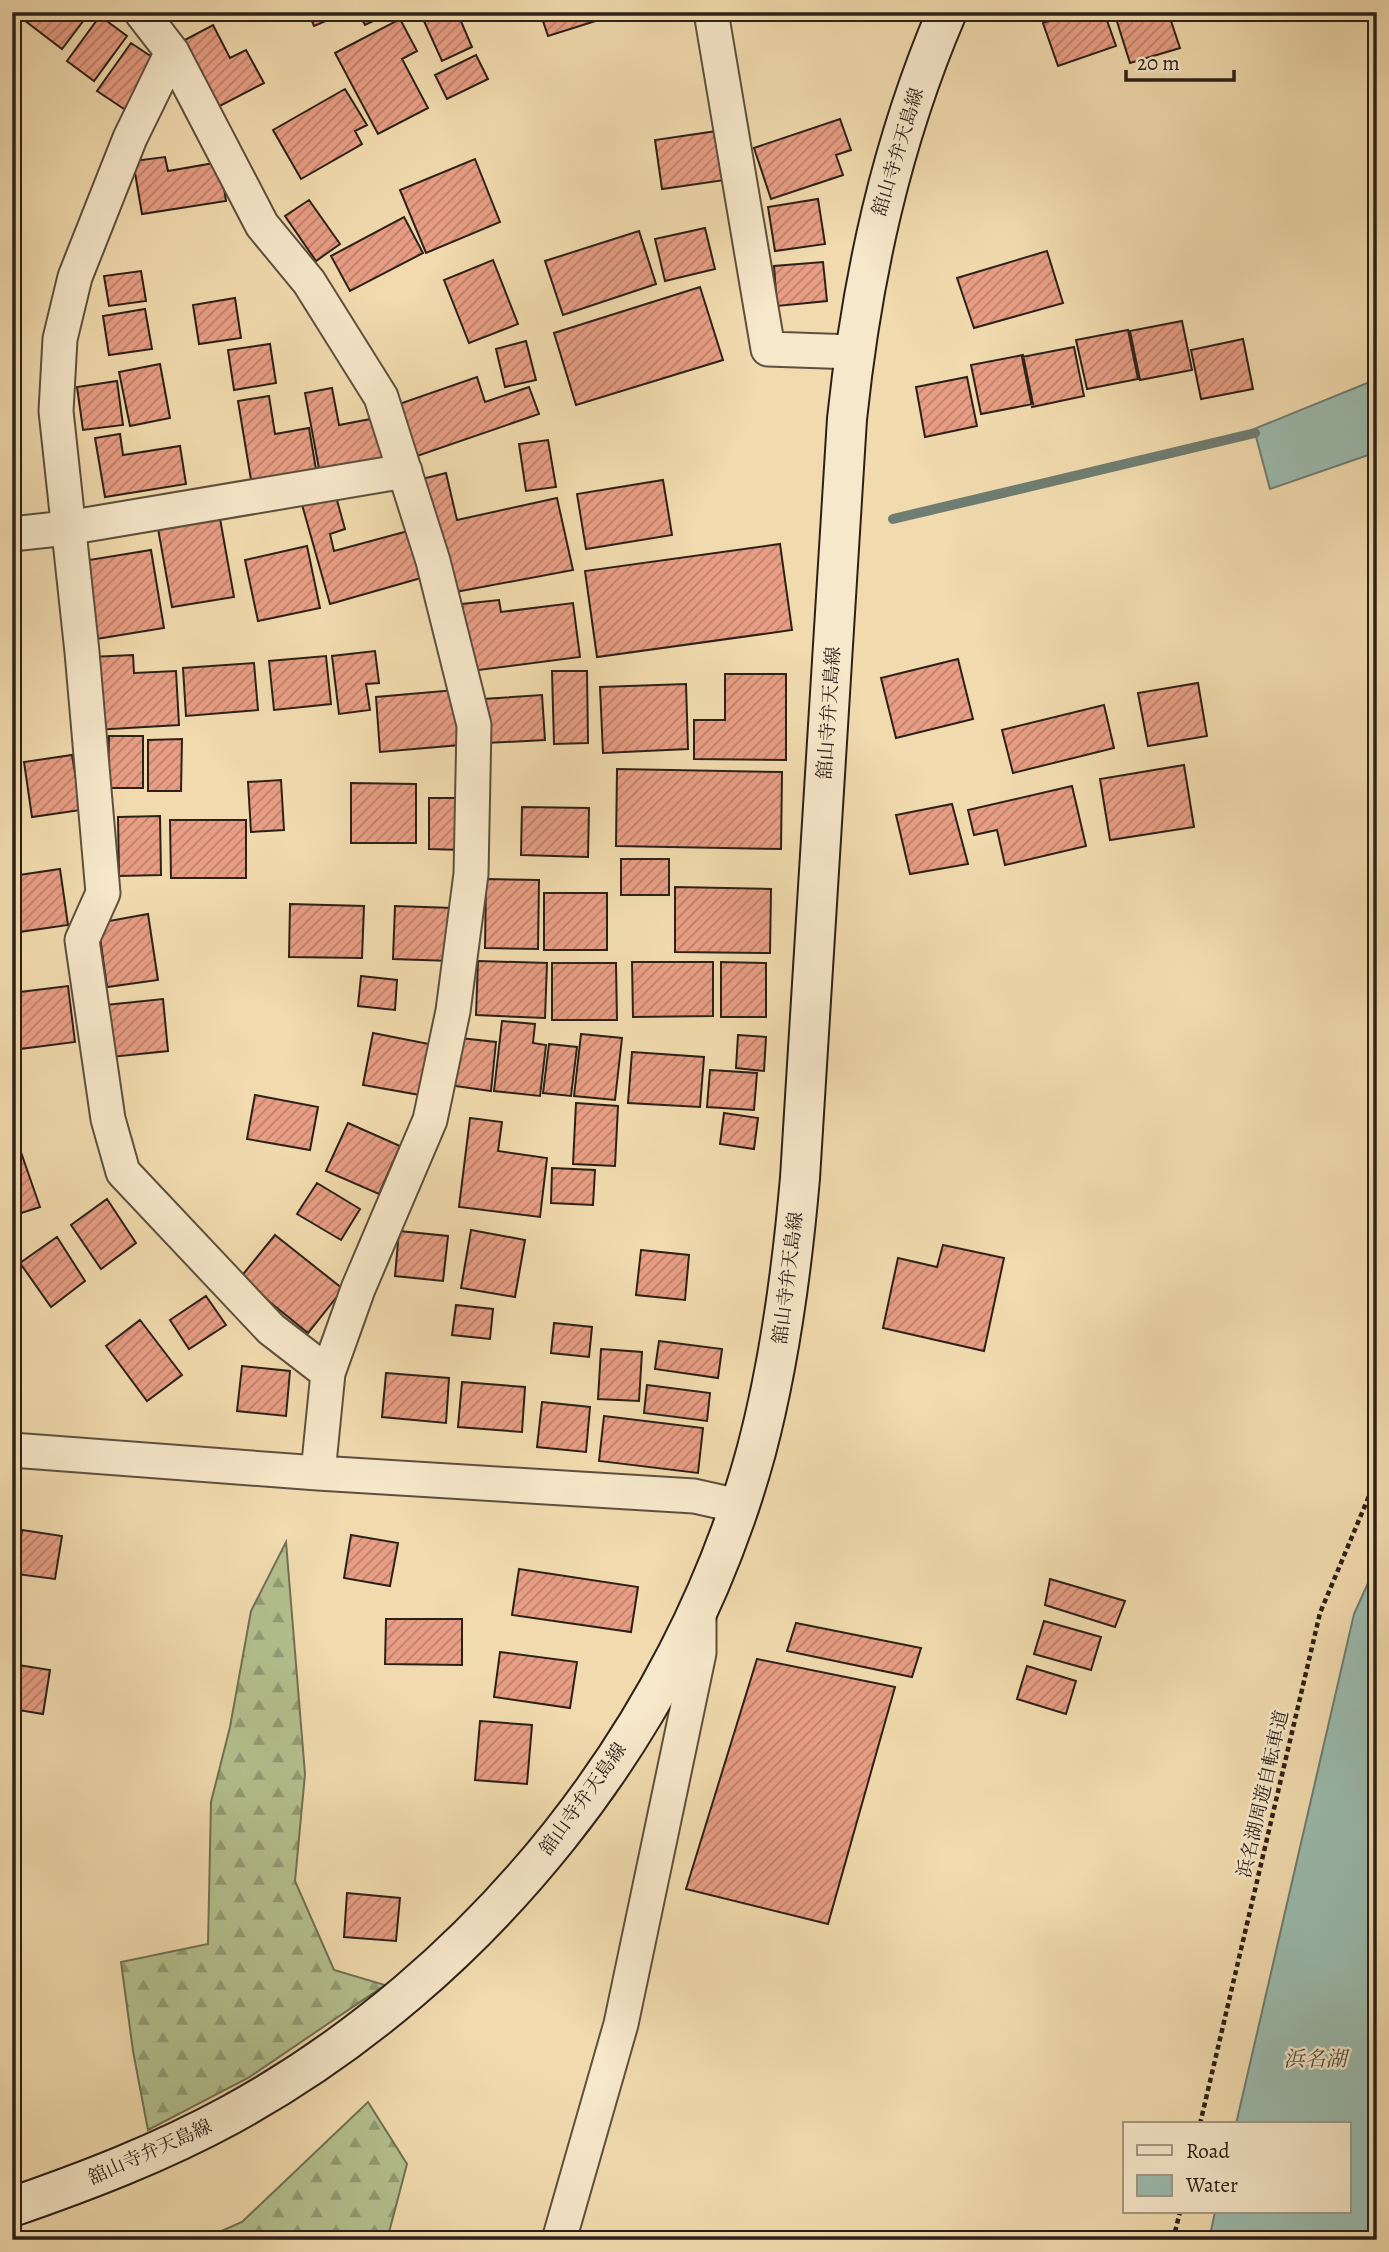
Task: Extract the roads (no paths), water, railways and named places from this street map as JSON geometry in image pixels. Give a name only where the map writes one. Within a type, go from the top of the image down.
[{"type":"main road","name":"舘山寺弁天島線","points":[[12,2207],[136,2161],[232,2114],[324,2056],[409,1991],[488,1917],[576,1814],[650,1702],[699,1606],[739,1506],[755,1455],[779,1350],[794,1237],[854,352],[868,265],[888,179],[915,95],[947,12]]},
{"type":"street","points":[[141,12],[172,52],[262,225],[309,282],[382,397],[433,561],[474,724],[471,874],[453,1011],[430,1120],[358,1289],[328,1373],[318,1473]]},
{"type":"street","points":[[711,12],[768,349],[854,352]]},
{"type":"street","points":[[172,52],[130,138],[75,277],[60,339],[56,411],[82,652],[103,893],[82,940],[108,1119],[123,1172],[271,1329],[328,1373]]},
{"type":"street","points":[[12,534],[67,528],[405,471]]},
{"type":"street","points":[[12,1450],[318,1473],[694,1496],[739,1506]]},
{"type":"street","points":[[559,2240],[621,2024],[699,1653],[699,1606]]},
{"type":"water","points":[[1377,379],[1377,452],[1270,489],[1254,429]]},
{"type":"water","name":"浜名湖","points":[[1377,1563],[1377,2240],[1209,2240],[1215,2214],[1350,2214],[1350,2122],[1236,2122],[1354,1614]]},
{"type":"waterway","points":[[893,519],[1255,433]]}]
